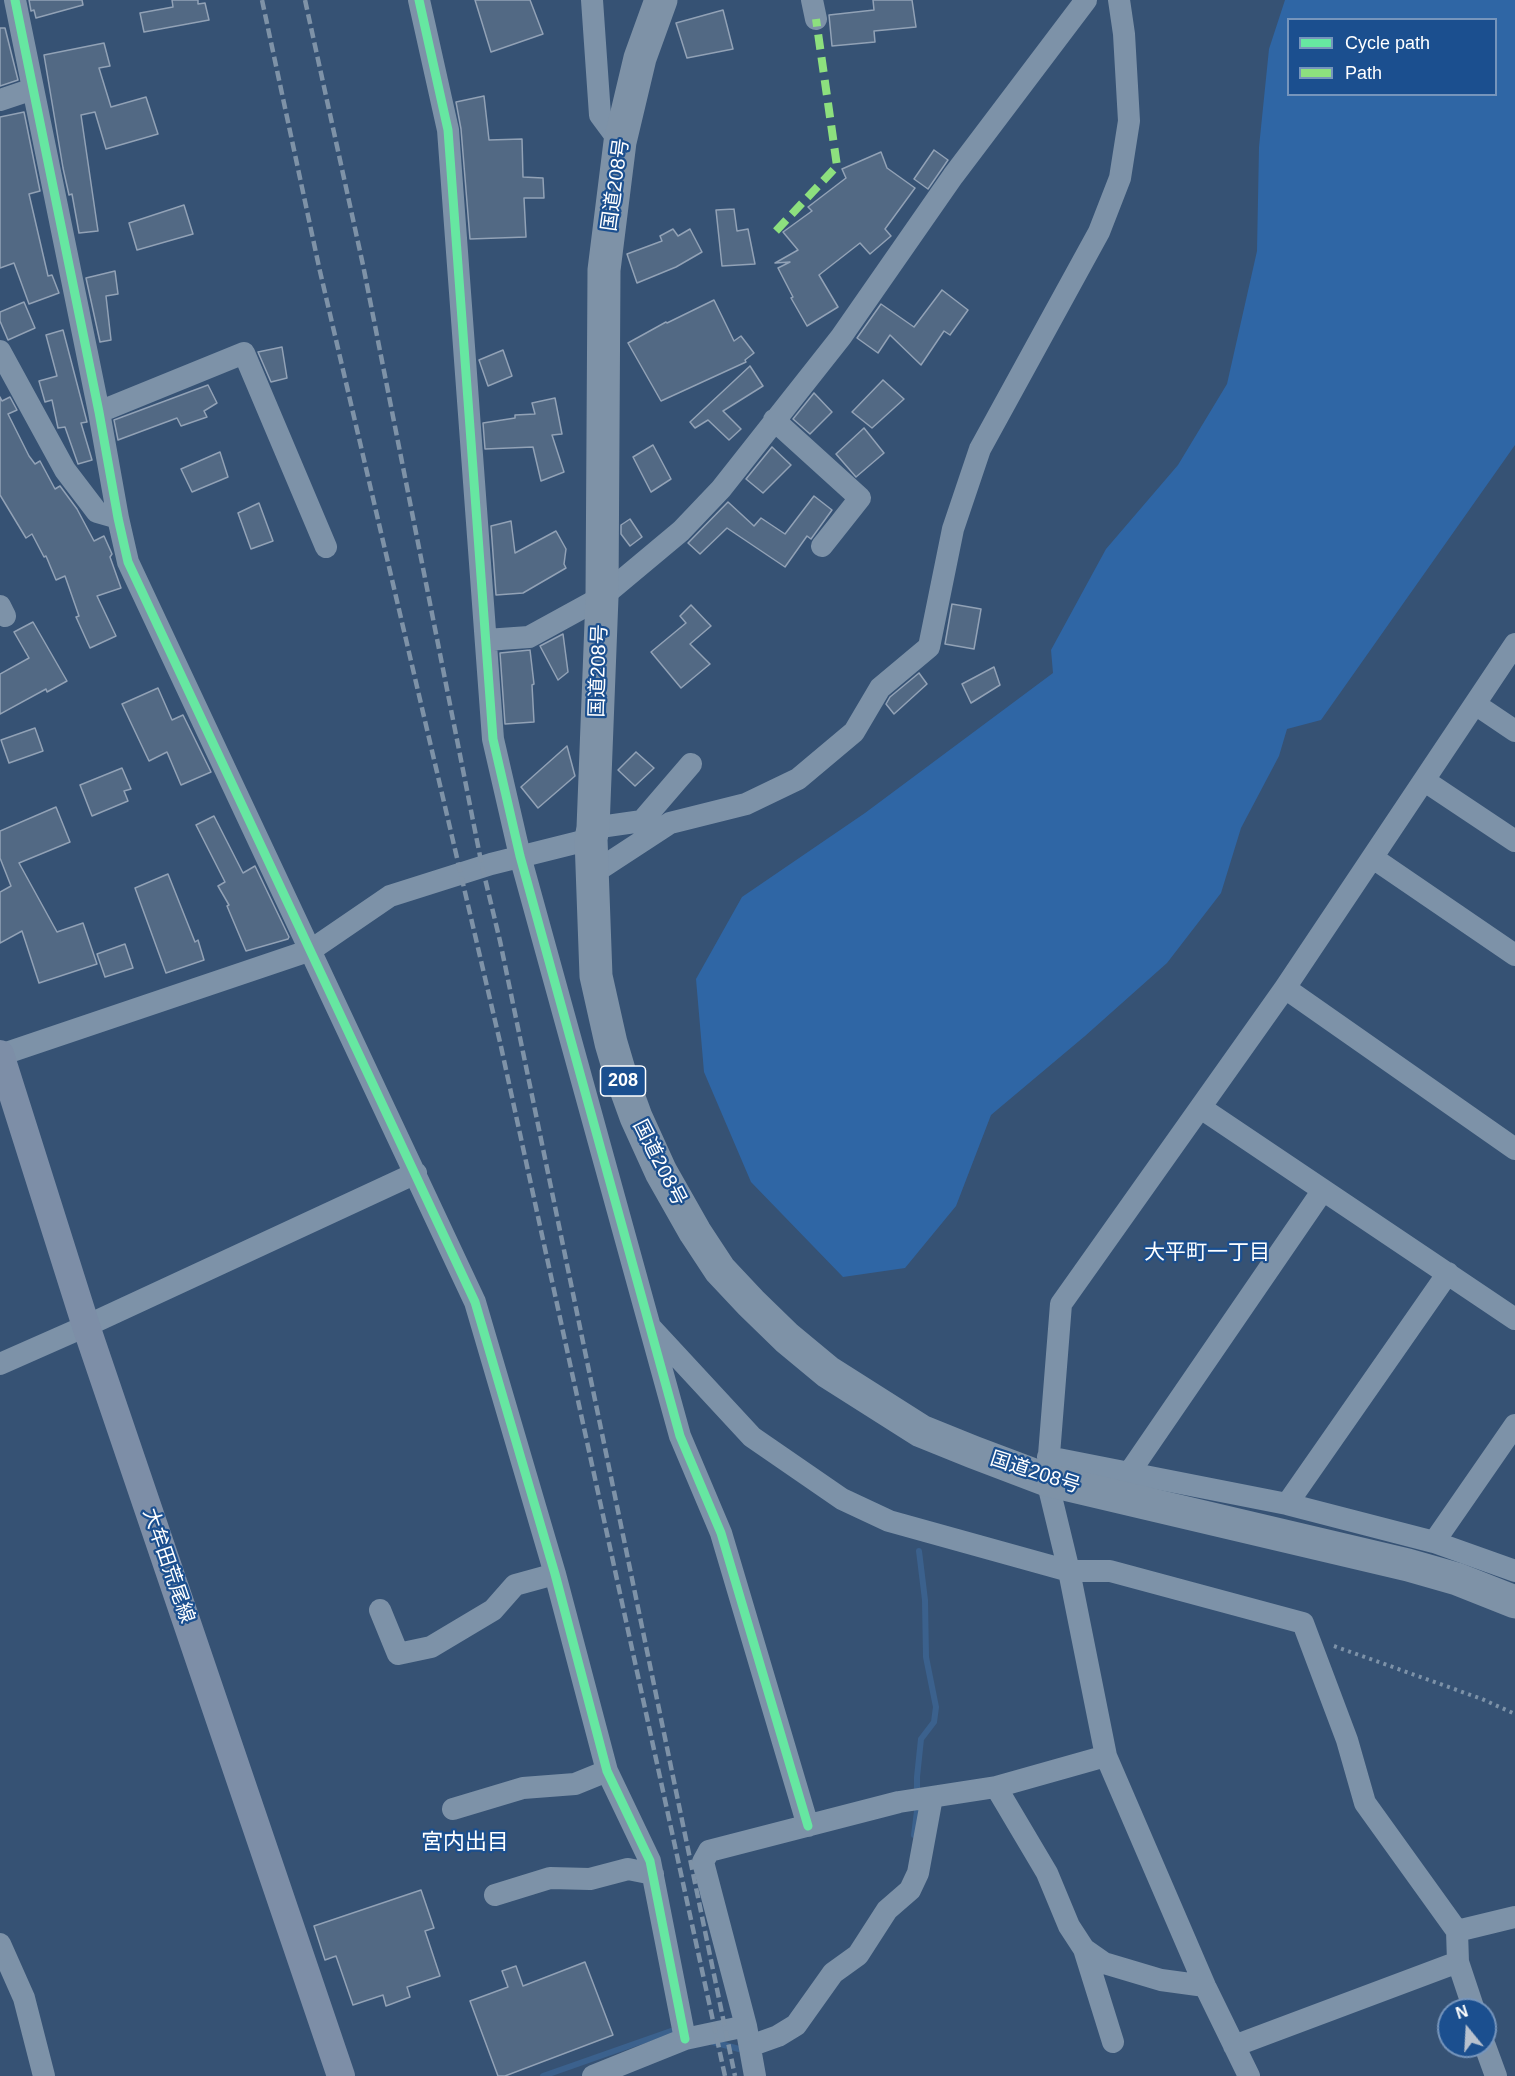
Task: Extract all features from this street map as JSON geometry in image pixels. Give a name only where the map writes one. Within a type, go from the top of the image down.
[{"type":"highway","name":"国道208号","points":[[662,0],[640,58],[620,142],[604,270],[602,597],[592,834],[596,976],[619,1070],[636,1117],[662,1172],[695,1232],[720,1269],[751,1303],[787,1338],[828,1372],[921,1431],[973,1452],[1048,1469],[1457,1579],[1515,1602]]},
{"type":"main road","name":"大牟田荒尾線","points":[[0,1055],[86,1326],[341,2076]]},
{"type":"street","points":[[15,0],[128,562],[476,1302],[555,1574],[607,1771],[650,1861],[685,2039]]},
{"type":"street","points":[[419,0],[448,130],[494,739],[520,856],[680,1436],[721,1533],[808,1826]]},
{"type":"street","points":[[592,0],[600,115],[620,142]]},
{"type":"street","points":[[486,640],[530,637],[602,597],[681,531],[721,489],[841,337],[953,176],[1086,0]]},
{"type":"street","points":[[592,874],[670,823],[746,804],[798,779],[854,732],[880,688],[929,647],[953,530],[980,449],[1099,232],[1120,178],[1129,121],[1124,34],[1119,0]]},
{"type":"street","points":[[0,100],[33,89]]},
{"type":"street","points":[[0,351],[65,470],[97,512],[118,518]]},
{"type":"street","points":[[99,412],[243,353],[326,547]]},
{"type":"street","points":[[774,420],[860,498],[822,546]]},
{"type":"street","points":[[1249,2076],[1205,1986],[1106,1756],[1048,1469],[1061,1304],[1285,988],[1515,644]]},
{"type":"street","points":[[1475,704],[1515,731]]},
{"type":"street","points":[[0,1055],[311,950],[390,896],[446,877],[642,821],[691,764]]},
{"type":"street","points":[[1425,780],[1515,842]]},
{"type":"street","points":[[1373,858],[1515,955]]},
{"type":"street","points":[[1285,988],[1515,1149]]},
{"type":"street","points":[[1201,1108],[1515,1319]]},
{"type":"street","points":[[0,1364],[416,1173]]},
{"type":"street","points":[[1129,1473],[1323,1190]]},
{"type":"street","points":[[1287,1504],[1448,1273]]},
{"type":"street","points":[[649,1326],[752,1437],[842,1499],[889,1521],[1069,1571],[1110,1571],[1303,1623],[1347,1740],[1365,1803],[1457,1931],[1458,1962],[1469,1998]]},
{"type":"street","points":[[1434,1542],[1515,1425]]},
{"type":"street","points":[[1048,1469],[1129,1473],[1287,1504],[1434,1542],[1515,1571]]},
{"type":"street","points":[[380,1610],[398,1654],[409,1652],[431,1647],[493,1610],[515,1585],[555,1574]]},
{"type":"street","points":[[755,2076],[748,2036],[703,1862],[709,1851],[899,1802],[996,1787],[1106,1756]]},
{"type":"street","points":[[453,1809],[523,1788],[575,1784],[607,1771]]},
{"type":"street","points":[[996,1787],[1047,1873],[1069,1926],[1084,1948],[1113,2042]]},
{"type":"street","points":[[593,2076],[685,2039],[778,2036],[796,2025],[833,1973],[858,1956],[887,1910],[910,1890],[918,1873],[932,1797]]},
{"type":"street","points":[[495,1895],[550,1878],[590,1879],[628,1869],[653,1874]]},
{"type":"street","points":[[1457,1931],[1515,1917]]},
{"type":"street","points":[[0,1944],[24,1998],[44,2076]]},
{"type":"street","points":[[1084,1948],[1104,1963],[1161,1980],[1205,1986]]},
{"type":"street","points":[[1234,2046],[1458,1962]]},
{"type":"street","points":[[1489,2058],[1496,2076]]},
{"type":"path","points":[[1308,1636],[1482,1699],[1515,1714]]},
{"type":"shaded area","points":[[1285,0],[1515,0],[1515,445],[1321,720],[1287,729],[1279,756],[1241,828],[1221,893],[1167,963],[991,1115],[956,1206],[905,1268],[843,1277],[751,1182],[704,1072],[696,979],[742,897],[865,813],[1053,673],[1051,650],[1106,549],[1178,465],[1227,384],[1257,251],[1259,147],[1269,49]]},
{"type":"building","points":[[29,0],[82,0],[83,5],[36,18],[34,10],[31,11]]},
{"type":"building","points":[[172,0],[198,0],[198,4],[205,3],[209,20],[144,32],[140,13],[173,7]]},
{"type":"building","points":[[475,0],[530,0],[543,34],[491,52]]},
{"type":"building","points":[[873,0],[912,0],[916,27],[874,31],[875,42],[832,46],[829,15],[874,10]]},
{"type":"building","points":[[723,10],[733,49],[687,58],[676,23]]},
{"type":"building","points":[[0,28],[5,28],[18,80],[0,86]]},
{"type":"building","points":[[104,43],[110,66],[99,68],[111,107],[146,97],[158,134],[106,149],[95,112],[81,115],[98,231],[79,233],[72,194],[69,195],[63,168],[44,55]]},
{"type":"building","points":[[484,96],[489,140],[522,139],[523,177],[543,178],[544,198],[524,198],[526,237],[470,239],[461,129],[456,102]]},
{"type":"building","points":[[24,112],[40,191],[29,194],[48,276],[52,275],[59,293],[29,304],[14,263],[0,268],[0,117]]},
{"type":"building","points":[[934,150],[948,160],[928,189],[914,179]]},
{"type":"building","points":[[881,152],[887,168],[915,188],[885,229],[891,236],[870,254],[860,243],[819,275],[838,307],[807,326],[778,268],[790,262],[775,263],[798,250],[783,232],[812,211],[808,207],[846,178],[842,169]]},
{"type":"building","points":[[184,205],[193,234],[137,250],[129,223]]},
{"type":"building","points":[[734,209],[737,231],[748,229],[755,264],[722,266],[716,210]]},
{"type":"building","points":[[673,229],[678,236],[690,229],[702,252],[676,267],[637,283],[627,254],[662,241],[660,236]]},
{"type":"building","points":[[115,271],[118,294],[106,296],[111,340],[100,342],[86,278]]},
{"type":"building","points":[[942,290],[968,310],[950,335],[944,331],[921,365],[890,335],[878,353],[857,338],[881,304],[914,327]]},
{"type":"building","points":[[714,300],[734,341],[741,336],[754,353],[745,360],[746,362],[661,401],[628,343]]},
{"type":"building","points":[[24,302],[35,328],[8,340],[0,321],[0,312]]},
{"type":"building","points":[[63,330],[87,422],[81,423],[92,460],[78,464],[65,427],[58,428],[52,400],[45,402],[39,381],[57,376],[46,335]]},
{"type":"building","points":[[282,347],[287,378],[271,382],[258,352]]},
{"type":"building","points":[[503,350],[512,376],[488,386],[479,360]]},
{"type":"building","points":[[750,366],[763,386],[723,411],[741,429],[729,440],[708,420],[695,428],[690,422]]},
{"type":"building","points":[[883,380],[904,399],[872,428],[852,412]]},
{"type":"building","points":[[208,385],[217,403],[204,411],[207,417],[181,426],[177,418],[118,440],[114,420]]},
{"type":"building","points":[[814,393],[832,412],[810,434],[793,419]]},
{"type":"building","points":[[0,397],[2,401],[10,397],[17,410],[8,414],[29,456],[35,464],[40,461],[55,489],[60,486],[77,509],[94,541],[104,536],[112,554],[110,557],[121,588],[97,596],[116,636],[90,648],[76,617],[79,616],[65,576],[56,580],[46,556],[44,557],[32,534],[26,538],[0,495]]},
{"type":"building","points":[[555,398],[562,434],[552,435],[564,472],[541,481],[533,447],[485,449],[483,423],[515,418],[515,415],[535,414],[532,403]]},
{"type":"building","points":[[864,428],[884,453],[856,477],[836,454]]},
{"type":"building","points":[[653,445],[671,479],[651,492],[633,457]]},
{"type":"building","points":[[772,447],[791,465],[763,493],[746,479]]},
{"type":"building","points":[[220,452],[228,477],[192,492],[181,469]]},
{"type":"building","points":[[814,496],[832,510],[811,539],[807,536],[785,567],[727,528],[700,554],[688,543],[728,502],[754,526],[761,518],[785,534]]},
{"type":"building","points":[[259,503],[273,541],[251,549],[238,513]]},
{"type":"building","points":[[630,519],[642,537],[630,546],[621,534],[621,525]]},
{"type":"building","points":[[511,521],[515,553],[556,531],[566,549],[564,564],[566,568],[523,593],[496,595],[491,526]]},
{"type":"building","points":[[952,604],[981,609],[974,649],[945,644]]},
{"type":"building","points":[[691,605],[711,626],[690,644],[710,664],[681,688],[651,652],[686,623],[680,616]]},
{"type":"building","points":[[33,622],[67,681],[47,692],[46,689],[0,714],[0,674],[29,658],[14,632]]},
{"type":"building","points":[[563,634],[568,672],[558,680],[540,646]]},
{"type":"building","points":[[530,650],[534,684],[532,685],[534,722],[505,724],[500,653]]},
{"type":"building","points":[[994,667],[1000,685],[971,703],[962,684]]},
{"type":"building","points":[[919,673],[927,684],[894,714],[886,704],[890,697]]},
{"type":"building","points":[[158,688],[172,720],[183,715],[211,772],[181,785],[167,752],[149,761],[122,704]]},
{"type":"building","points":[[35,728],[43,751],[9,763],[1,740]]},
{"type":"building","points":[[567,746],[575,776],[538,808],[521,787]]},
{"type":"building","points":[[636,752],[654,768],[635,786],[618,770]]},
{"type":"building","points":[[122,768],[131,789],[124,791],[128,801],[92,816],[80,785]]},
{"type":"building","points":[[56,807],[70,842],[19,863],[57,932],[83,923],[97,964],[39,983],[22,931],[0,943],[0,892],[11,886],[0,858],[0,831]]},
{"type":"building","points":[[214,816],[243,873],[255,866],[288,939],[246,951],[227,906],[229,905],[218,886],[225,882],[196,825]]},
{"type":"building","points":[[168,874],[195,942],[198,940],[204,960],[166,973],[135,888]]},
{"type":"building","points":[[125,944],[133,968],[105,977],[97,954]]},
{"type":"building","points":[[421,1890],[434,1928],[425,1931],[440,1976],[407,1987],[410,1997],[386,2006],[383,1995],[353,2005],[336,1956],[325,1960],[314,1926]]},
{"type":"building","points":[[585,1962],[613,2035],[505,2076],[498,2076],[470,2001],[508,1987],[502,1971],[516,1966],[523,1986]]},
{"type":"waterway","points":[[914,1835],[921,1739],[934,1722],[936,1707],[926,1657],[925,1600],[919,1551]]},
{"type":"waterway","points":[[543,2076],[671,2031],[677,2033]]},
{"type":"waterway","points":[[713,2042],[739,2049],[744,2046]]},
{"type":"railway","points":[[262,0],[319,267],[500,1042],[725,2076]]},
{"type":"railway","points":[[305,0],[363,265],[482,866],[500,941],[735,2076]]},
{"type":"marked path","points":[[776,231],[837,166],[816,19]]},
{"type":"cycle path","points":[[15,0],[128,562],[475,1302],[555,1574],[607,1771],[650,1861],[685,2039]]},
{"type":"cycle path","points":[[419,0],[448,130],[493,739],[520,856],[680,1436],[721,1533],[808,1826]]},
{"type":"district","name":"大平町一丁目","points":[[1207,1253]]},
{"type":"district","name":"宮内出目","points":[[465,1843]]}]
